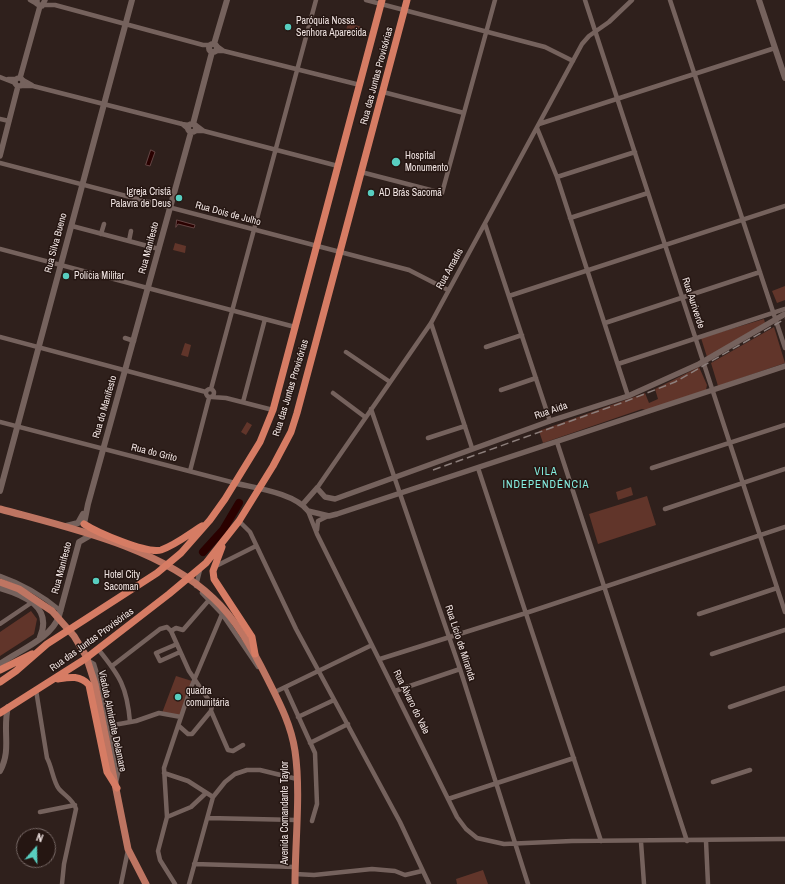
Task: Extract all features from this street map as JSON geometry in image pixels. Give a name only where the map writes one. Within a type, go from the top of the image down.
[{"type":"highway","name":"Rua das Juntas Provisórias","points":[[0,713],[85,659],[169,594],[201,567],[225,540],[239,521],[274,466],[291,432],[337,252],[383,92],[402,10],[407,0]]},
{"type":"highway","name":"Rua das Juntas Provisórias","points":[[0,670],[36,652],[157,573],[181,553],[210,520],[237,484],[260,442],[273,410],[295,327],[319,247],[338,166],[382,3]]},
{"type":"highway","points":[[84,524],[100,533],[145,549],[155,550],[165,548],[180,540],[210,520]]},
{"type":"highway","points":[[225,540],[214,567],[214,579],[252,637],[255,654]]},
{"type":"highway","name":"Rua das Juntas Provisórias","points":[[0,682],[16,671],[36,652]]},
{"type":"highway","points":[[54,680],[75,677],[83,679],[89,685],[107,772],[116,783]]},
{"type":"main road","name":"Rua Silva Bueno","points":[[0,491],[132,0]]},
{"type":"main road","name":"Rua Manifesto","points":[[126,370],[227,0]]},
{"type":"main road","points":[[759,0],[785,78]]},
{"type":"main road","name":"Rua do Manifesto","points":[[103,450],[126,370]]},
{"type":"main road","name":"Rua Manifesto","points":[[84,524],[103,450]]},
{"type":"main road","name":"Rua Manifesto","points":[[63,526],[78,524],[88,504]]},
{"type":"main road","name":"Avenida Comandante Taylor","points":[[0,509],[92,535],[161,562],[196,583],[225,610],[255,654],[275,692],[285,715],[295,750],[297,820],[295,884]]},
{"type":"main road","points":[[84,524],[92,535]]},
{"type":"main road","name":"Rua Manifesto","points":[[0,664],[54,626],[61,611],[79,542],[92,535]]},
{"type":"main road","name":"Viaduto Almirante Delamare","points":[[0,582],[23,592],[52,611],[74,636],[86,656],[95,684],[128,849],[146,884]]},
{"type":"main road","points":[[0,588],[20,595],[32,602],[40,611],[43,616],[43,629],[39,638]]},
{"type":"main road","points":[[0,772],[8,750],[5,724],[8,707]]},
{"type":"street","points":[[30,0],[55,5],[224,51],[360,85]]},
{"type":"street","points":[[190,472],[316,0]]},
{"type":"street","points":[[366,0],[551,49],[573,61]]},
{"type":"street","points":[[361,172],[442,193],[495,0]]},
{"type":"street","name":"Rua Auriverde","points":[[585,0],[785,612]]},
{"type":"street","name":"Rua Amadis","points":[[303,504],[317,488],[431,322],[585,39],[609,22],[632,0]]},
{"type":"street","points":[[670,0],[785,348]]},
{"type":"street","points":[[0,156],[41,2]]},
{"type":"street","points":[[628,396],[557,177],[538,126],[775,48]]},
{"type":"street","points":[[2,78],[338,166]]},
{"type":"street","points":[[383,92],[464,113]]},
{"type":"street","points":[[545,114],[550,121]]},
{"type":"street","points":[[0,119],[9,121]]},
{"type":"street","points":[[557,177],[635,152]]},
{"type":"street","name":"Rua Dois de Julho","points":[[0,163],[409,270],[448,290]]},
{"type":"street","points":[[570,218],[648,193]]},
{"type":"street","points":[[509,296],[785,206]]},
{"type":"street","points":[[101,234],[104,224]]},
{"type":"street","points":[[485,224],[550,421]]},
{"type":"street","points":[[72,226],[159,249]]},
{"type":"street","points":[[128,241],[131,231]]},
{"type":"street","points":[[0,249],[295,327]]},
{"type":"street","points":[[605,323],[760,272]]},
{"type":"street","points":[[618,364],[785,309]]},
{"type":"street","name":"Rua Aida","points":[[317,488],[325,497],[335,499],[472,448],[628,396],[672,378],[703,362],[785,314]]},
{"type":"street","points":[[243,402],[265,320]]},
{"type":"street","points":[[431,322],[472,448]]},
{"type":"street","points":[[486,347],[522,335]]},
{"type":"street","points":[[0,337],[206,392],[211,397],[226,398],[273,410]]},
{"type":"street","points":[[125,338],[134,341]]},
{"type":"street","points":[[346,352],[390,382]]},
{"type":"street","points":[[317,534],[318,521],[324,517],[478,468],[785,366]]},
{"type":"street","points":[[501,390],[536,378]]},
{"type":"street","points":[[206,392],[213,390],[226,398]]},
{"type":"street","points":[[333,393],[365,417]]},
{"type":"street","name":"Rua Lício de Miranda","points":[[371,409],[460,669],[528,884]]},
{"type":"street","name":"Rua do Grito","points":[[0,422],[103,450],[285,496],[303,504]]},
{"type":"street","points":[[652,468],[785,425]]},
{"type":"street","points":[[428,438],[465,426]]},
{"type":"street","points":[[557,442],[687,841]]},
{"type":"street","points":[[478,468],[601,841]]},
{"type":"street","points":[[665,509],[785,469]]},
{"type":"street","name":"Rua Álvaro do Vale","points":[[303,504],[308,511],[317,534],[457,817],[466,829],[477,838],[496,844],[785,839]]},
{"type":"street","points":[[308,511],[330,516]]},
{"type":"street","points":[[239,521],[248,528],[318,671],[400,822],[429,884]]},
{"type":"street","points":[[380,659],[604,588],[785,528]]},
{"type":"street","points":[[214,567],[256,546]]},
{"type":"street","points":[[201,567],[196,588],[222,614],[267,678]]},
{"type":"street","points":[[0,576],[25,586],[45,598],[61,611]]},
{"type":"street","points":[[699,614],[777,588]]},
{"type":"street","points":[[171,631],[176,628],[183,630],[209,600]]},
{"type":"street","points":[[0,624],[32,602]]},
{"type":"street","points":[[175,884],[160,860],[158,851],[167,817],[164,768],[194,678],[222,614]]},
{"type":"street","points":[[112,666],[160,629],[167,627],[171,631],[189,671],[212,705],[211,709],[228,750],[233,751],[243,745]]},
{"type":"street","points":[[712,654],[785,630]]},
{"type":"street","points":[[177,644],[156,653],[160,661],[180,652]]},
{"type":"street","points":[[275,692],[372,645]]},
{"type":"street","points":[[98,649],[112,666],[121,681],[128,698],[130,722]]},
{"type":"street","points":[[85,659],[92,662],[102,687],[108,726],[118,773],[116,783]]},
{"type":"street","points":[[395,691],[460,669]]},
{"type":"street","points":[[285,687],[316,759],[317,804],[312,821]]},
{"type":"street","points":[[730,707],[785,688]]},
{"type":"street","points":[[36,690],[47,758],[60,789],[75,805],[76,812],[64,864],[62,884]]},
{"type":"street","points":[[298,718],[334,700]]},
{"type":"street","points":[[179,726],[188,734],[192,734],[211,709]]},
{"type":"street","points":[[108,726],[130,722],[159,713],[181,717]]},
{"type":"street","points":[[310,743],[348,724]]},
{"type":"street","points":[[448,799],[496,782],[574,758]]},
{"type":"street","points":[[189,884],[213,797],[225,782],[235,774],[247,770],[260,770],[296,779]]},
{"type":"street","points":[[713,782],[750,770]]},
{"type":"street","points":[[164,773],[188,781],[213,797]]},
{"type":"street","points":[[167,817],[191,806],[206,793]]},
{"type":"street","points":[[40,812],[75,805]]},
{"type":"street","points":[[208,818],[297,820]]},
{"type":"street","points":[[706,841],[708,884]]},
{"type":"street","points":[[641,842],[644,884]]},
{"type":"street","points":[[121,884],[128,849]]},
{"type":"street","points":[[124,865],[135,864]]},
{"type":"street","points":[[194,864],[295,871],[314,875],[372,868],[395,871],[405,875],[422,871]]},
{"type":"shaded area","points":[[348,23],[362,27],[360,34],[346,30]]},
{"type":"shaded area","points":[[151,150],[155,152],[150,166],[146,165]]},
{"type":"shaded area","points":[[177,220],[195,225],[194,228],[178,224],[176,227]]},
{"type":"shaded area","points":[[175,243],[186,246],[185,253],[173,250]]},
{"type":"shaded area","points":[[785,286],[785,300],[777,303],[772,291]]},
{"type":"shaded area","points":[[764,319],[765,323],[707,357],[701,338]]},
{"type":"shaded area","points":[[774,327],[785,363],[718,386],[711,363]]},
{"type":"shaded area","points":[[185,343],[191,345],[188,357],[181,355]]},
{"type":"shaded area","points":[[699,367],[707,385],[706,390],[646,410],[642,409],[543,443],[539,431],[645,393],[649,403],[658,399],[655,389]]},
{"type":"shaded area","points":[[247,422],[252,425],[246,435],[241,432]]},
{"type":"shaded area","points":[[631,487],[633,495],[618,500],[616,492]]},
{"type":"shaded area","points":[[647,496],[656,525],[598,544],[589,514]]},
{"type":"shaded area","points":[[31,611],[37,619],[34,634],[0,656],[0,632]]},
{"type":"shaded area","name":"quadra comunitária","points":[[176,676],[192,681],[181,717],[162,713]]},
{"type":"shaded area","points":[[483,870],[488,884],[457,884],[456,879]]},
{"type":"waterway","points":[[203,552],[223,530],[239,503]]},
{"type":"railway","points":[[433,470],[624,402],[675,382],[785,319]]},
{"type":"place","name":"Paróquia Nossa Senhora Aparecida","points":[[288,27]]},
{"type":"place","name":"Hospital Monumento","points":[[396,162]]},
{"type":"place","name":"AD Brás Sacomã","points":[[371,193]]},
{"type":"place","name":"Igreja Cristã Palavra de Deus","points":[[179,198]]},
{"type":"place","name":"Polícia Militar","points":[[66,276]]},
{"type":"place","name":"Hotel City Sacoman","points":[[96,581]]},
{"type":"place","name":"quadra comunitária","points":[[178,697]]},
{"type":"district","name":"VILA INDEPENDÊNCIA","points":[[546,478]]}]
